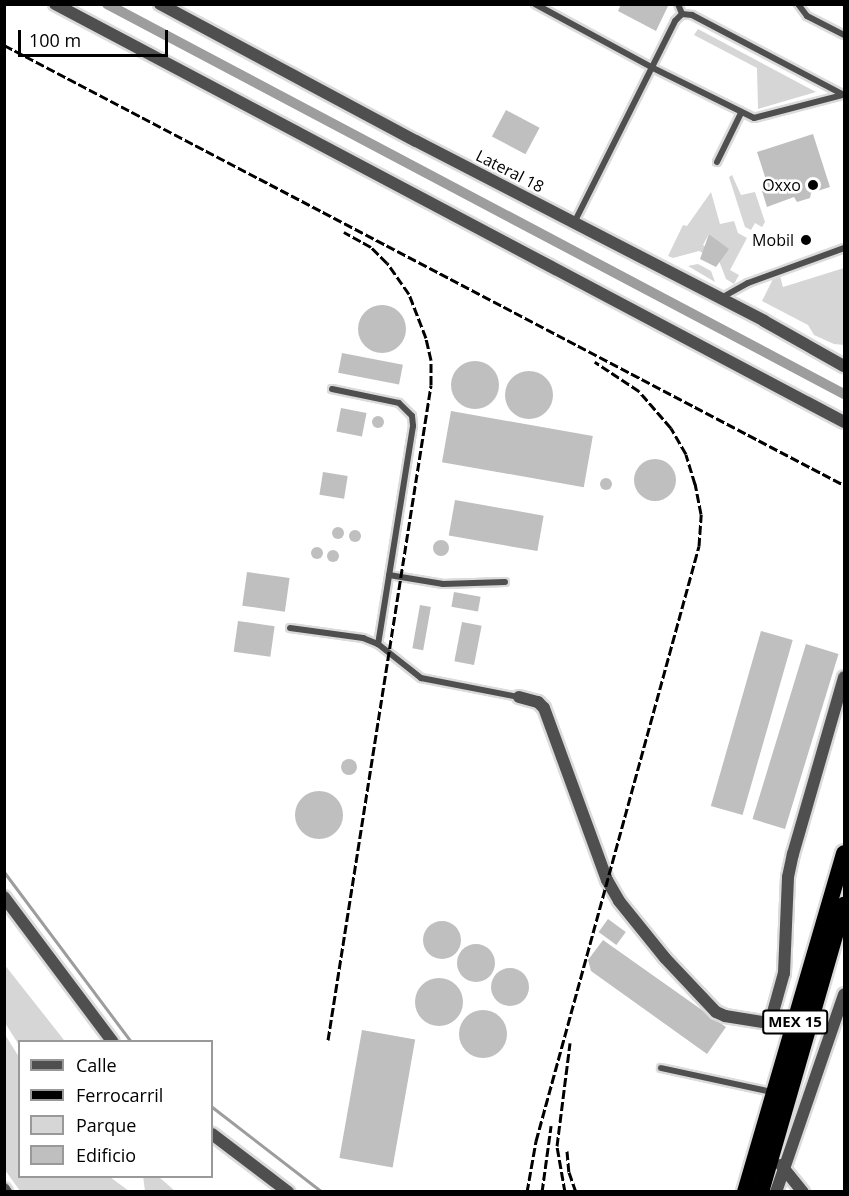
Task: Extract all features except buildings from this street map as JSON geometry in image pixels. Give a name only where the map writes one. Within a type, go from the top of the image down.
[{"type":"highway","name":"MEX 15","points":[[745,1191],[844,853]]},
{"type":"highway","name":"MEX 15","points":[[762,1191],[844,904]]},
{"type":"street","points":[[56,4],[844,423]]},
{"type":"street","name":"Lateral 18","points":[[160,4],[574,223],[721,298],[844,366]]},
{"type":"street","points":[[770,1023],[784,974],[786,903],[793,854],[844,677]]},
{"type":"street","points":[[519,697],[538,702],[547,714],[597,857],[619,901],[665,958],[716,1012],[794,1027]]},
{"type":"street","points":[[4,897],[112,1040]]},
{"type":"street","points":[[776,1191],[782,1169],[842,1010],[844,994]]},
{"type":"street","points":[[213,1135],[288,1191]]},
{"type":"street","points":[[774,1151],[782,1169],[803,1191]]},
{"type":"lane","points":[[535,4],[651,67],[741,113],[754,117],[844,95]]},
{"type":"lane","points":[[678,4],[682,14]]},
{"type":"lane","points":[[798,4],[807,16],[844,35]]},
{"type":"lane","points":[[574,223],[651,67],[675,21],[682,14]]},
{"type":"lane","points":[[682,14],[692,15],[844,95]]},
{"type":"lane","points":[[717,162],[741,113]]},
{"type":"lane","points":[[721,298],[748,283],[844,248]]},
{"type":"lane","points":[[332,389],[399,403],[412,416],[413,426],[378,644]]},
{"type":"lane","points":[[389,575],[443,584],[505,582]]},
{"type":"lane","points":[[290,628],[363,638],[378,644],[421,678],[519,697]]},
{"type":"lane","points":[[661,1068],[774,1092]]},
{"type":"green space","points":[[698,29],[816,92],[758,109],[757,68],[694,35]]},
{"type":"green space","points":[[732,175],[741,195],[755,192],[765,222],[762,227],[755,223],[751,230],[745,227],[729,177]]},
{"type":"green space","points":[[711,192],[720,224],[734,221],[738,233],[747,238],[730,270],[739,275],[734,284],[726,279],[719,261],[728,249],[709,234],[703,245],[706,247],[703,253],[699,251],[673,258],[668,256],[683,225],[687,226]]},
{"type":"green space","points":[[698,264],[711,271],[715,282],[688,266]]},
{"type":"green space","points":[[844,268],[844,345],[834,344],[814,335],[808,325],[762,301],[773,279],[780,276],[783,287]]},
{"type":"green space","points":[[4,964],[64,1040],[18,1040],[18,1043],[5,1023]]},
{"type":"green space","points":[[4,1033],[18,1055],[18,1178],[111,1178],[129,1191],[20,1191],[5,1170]]},
{"type":"green space","points":[[143,1178],[160,1178],[175,1191],[145,1191]]},
{"type":"waterway","points":[[107,4],[844,394]]},
{"type":"waterway","points":[[4,872],[130,1040]]},
{"type":"waterway","points":[[213,1108],[322,1192]]},
{"type":"railway","points":[[4,45],[844,485]]},
{"type":"railway","points":[[328,1040],[431,385],[431,360],[426,338],[409,294],[387,263],[371,247],[344,232]]},
{"type":"railway","points":[[527,1192],[536,1141],[699,546],[701,514],[686,454],[671,428],[639,391],[595,362]]},
{"type":"railway","points":[[565,1192],[557,1146],[570,1043]]},
{"type":"railway","points":[[542,1192],[551,1126]]},
{"type":"railway","points":[[567,1151],[569,1172],[576,1192]]},
{"type":"place","name":"Oxxo","points":[[813,185]]},
{"type":"place","name":"Mobil","points":[[806,240]]}]
